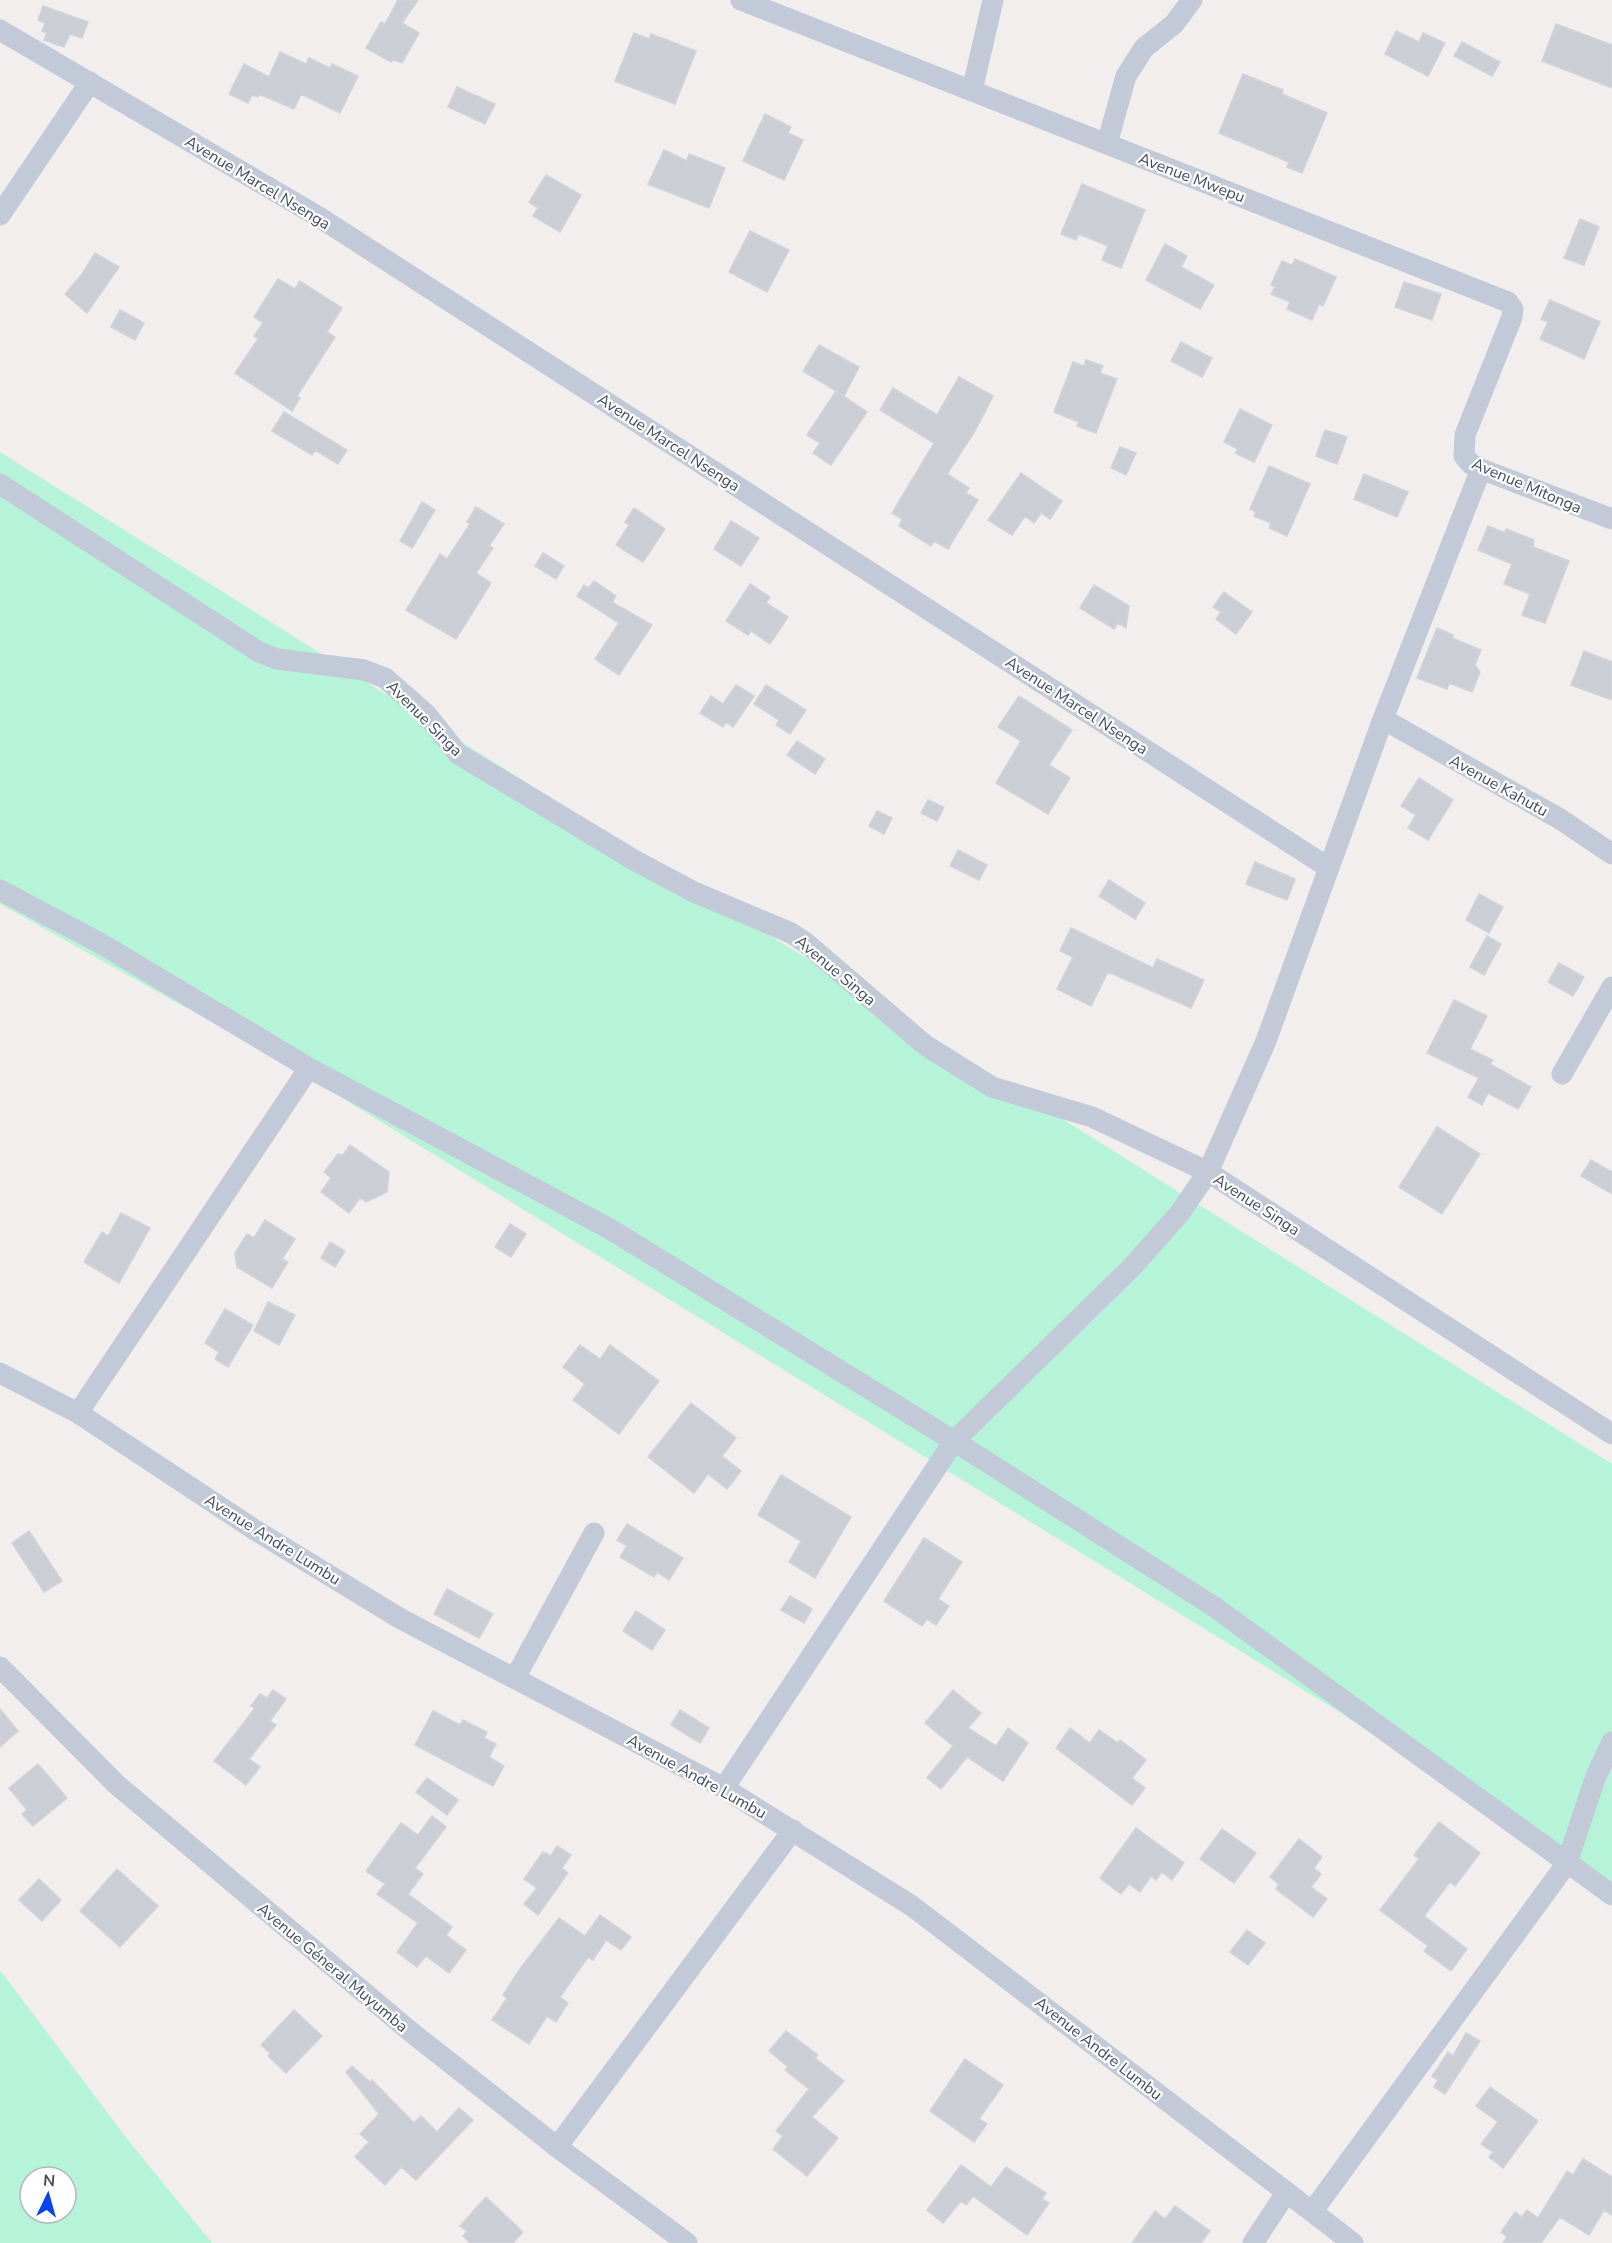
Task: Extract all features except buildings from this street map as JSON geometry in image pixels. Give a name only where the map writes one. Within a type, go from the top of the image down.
[{"type":"street","name":"Avenue Mwepu","points":[[741,0],[1508,302],[1513,309],[1509,329],[1465,435]]},
{"type":"street","points":[[972,91],[993,0]]},
{"type":"street","points":[[1107,144],[1126,76],[1144,48],[1174,24],[1192,0]]},
{"type":"street","name":"Avenue Marcel Nsenga","points":[[0,30],[319,217],[1329,868]]},
{"type":"street","points":[[0,215],[90,82]]},
{"type":"street","name":"Avenue Mitonga","points":[[1465,435],[1464,456],[1482,469],[1612,519]]},
{"type":"street","points":[[724,1788],[954,1441],[1131,1268],[1179,1214],[1208,1172],[1266,1041],[1383,719],[1482,469]]},
{"type":"street","name":"Avenue Singa","points":[[0,484],[259,652],[277,659],[364,670],[385,678],[427,715],[458,754],[634,860],[694,892],[791,933],[806,943],[925,1045],[992,1087],[1092,1117],[1208,1172],[1612,1434]]},
{"type":"street","name":"Avenue Kahutu","points":[[1383,719],[1560,819],[1612,854]]},
{"type":"street","points":[[0,890],[100,943],[309,1068],[610,1229],[954,1441],[1213,1606],[1612,1895]]},
{"type":"street","points":[[1562,1074],[1612,987]]},
{"type":"street","points":[[78,1413],[309,1068]]},
{"type":"street","name":"Avenue Andre Lumbu","points":[[0,1373],[78,1413],[255,1530],[401,1619],[724,1788],[912,1906],[1353,2243]]},
{"type":"street","points":[[515,1678],[594,1533]]},
{"type":"street","name":"Avenue Géneral Muyumba","points":[[0,1667],[116,1784],[411,2032],[557,2146],[687,2243]]},
{"type":"street","points":[[1312,2212],[1567,1863],[1596,1776],[1612,1742]]},
{"type":"street","points":[[557,2146],[793,1830]]},
{"type":"street","points":[[1253,2243],[1286,2193]]},
{"type":"green space","points":[[0,452],[1612,1464],[1612,1891],[1336,1710],[287,1064],[0,904]]},
{"type":"green space","points":[[0,1970],[128,2140],[212,2243],[0,2243]]}]
